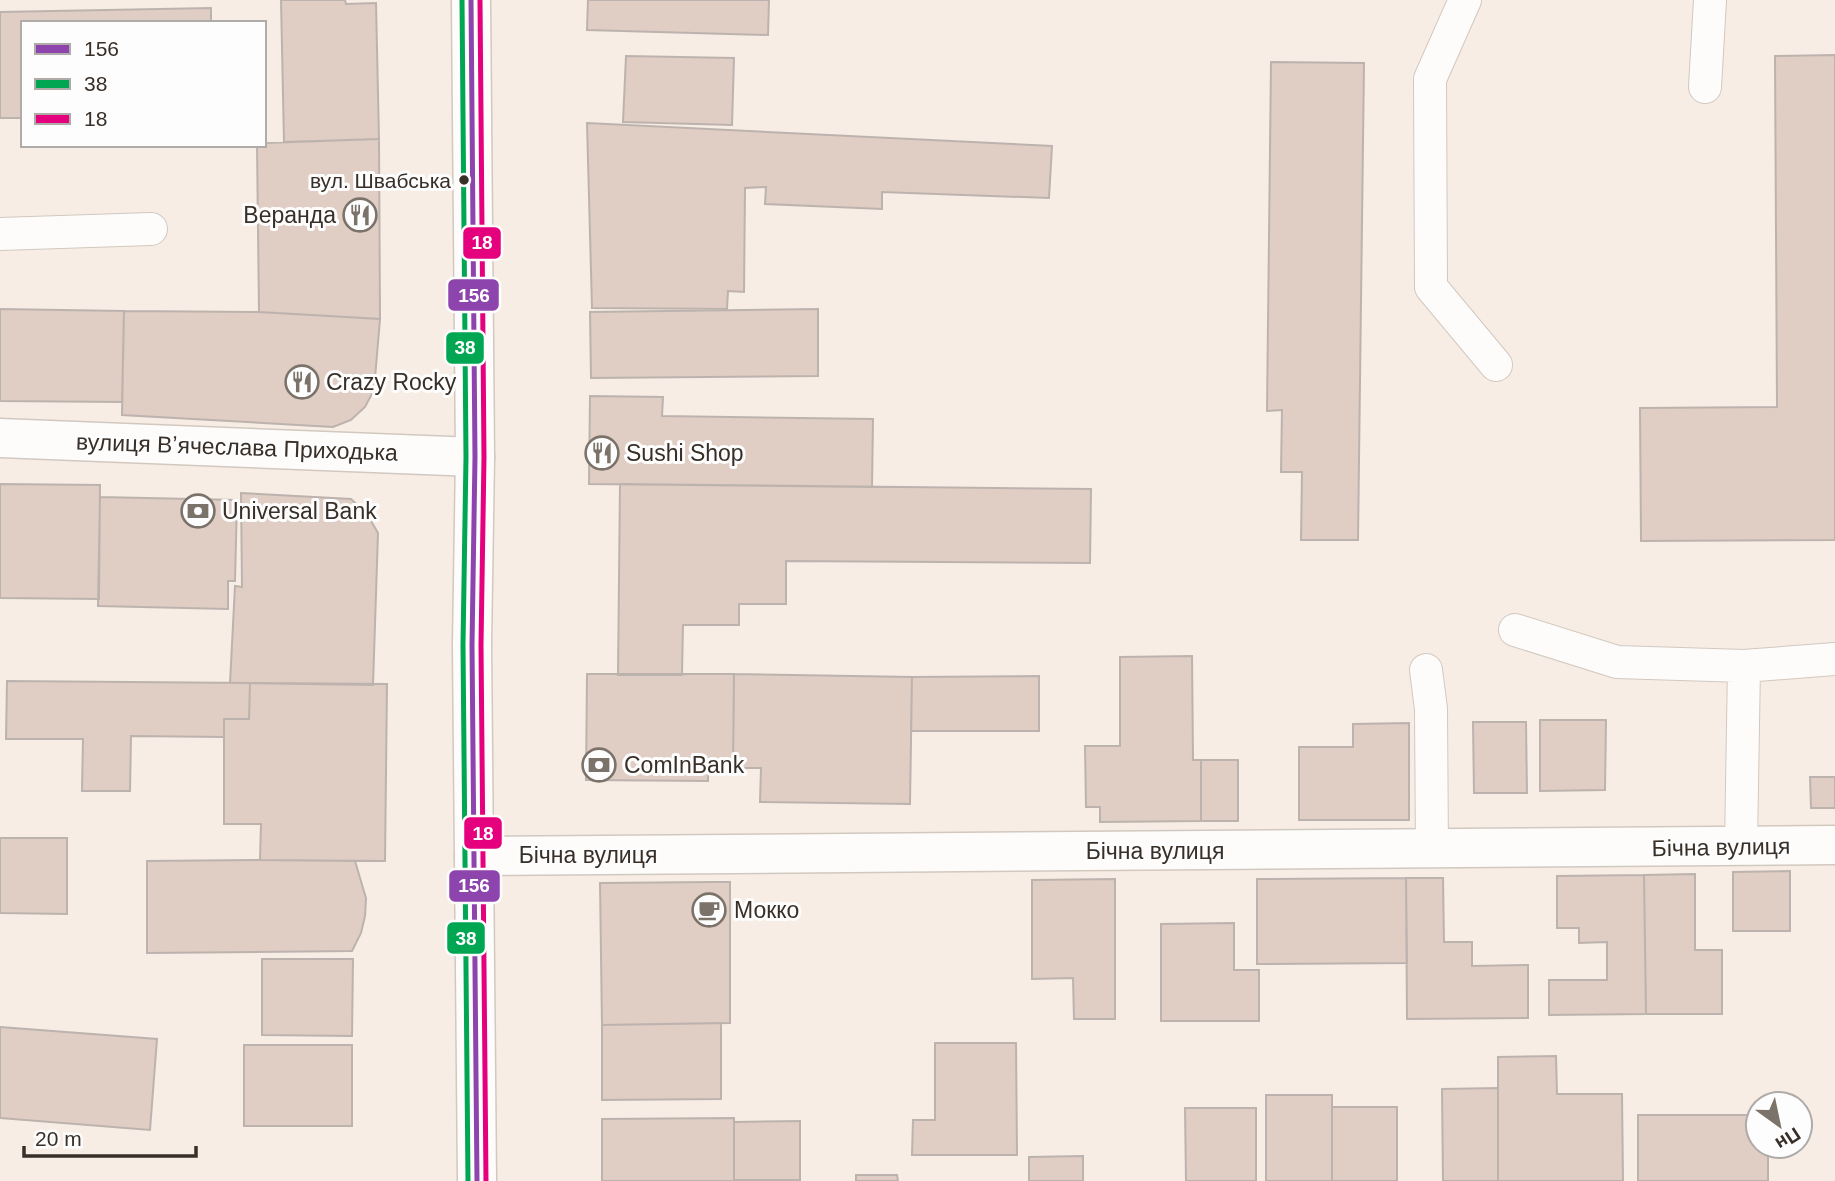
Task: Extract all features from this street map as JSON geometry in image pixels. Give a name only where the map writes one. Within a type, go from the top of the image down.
[{"type":"street","points":[[471,0],[475,457],[472,645],[477,1181]]},
{"type":"street","name":"вулиця Вʼячеслава Приходька","points":[[0,438],[475,457]]},
{"type":"street","name":"Бічна вулиця","points":[[474,856],[1835,845]]},
{"type":"lane","points":[[1465,0],[1430,79],[1431,287],[1496,365]]},
{"type":"lane","points":[[1705,87],[1710,0]]},
{"type":"lane","points":[[0,234],[151,229]]},
{"type":"lane","points":[[1516,630],[1617,662],[1744,666],[1835,659]]},
{"type":"lane","points":[[1741,846],[1744,666]]},
{"type":"lane","points":[[1426,670],[1431,709],[1432,850]]},
{"type":"building","points":[[281,0],[376,3],[379,139],[284,142]]},
{"type":"building","points":[[588,0],[769,0],[768,35],[587,30]]},
{"type":"building","points":[[211,8],[211,21],[21,21],[21,118],[0,118],[0,12]]},
{"type":"building","points":[[1835,55],[1835,540],[1641,541],[1640,408],[1777,407],[1775,56]]},
{"type":"building","points":[[626,56],[734,58],[732,125],[623,122]]},
{"type":"building","points":[[1271,62],[1364,63],[1358,540],[1301,540],[1302,472],[1281,472],[1282,410],[1267,411]]},
{"type":"building","points":[[587,123],[1052,146],[1049,198],[882,192],[882,209],[765,204],[766,187],[745,188],[744,292],[728,291],[727,309],[592,308]]},
{"type":"building","points":[[379,139],[380,319],[259,312],[257,147],[266,147],[266,143]]},
{"type":"building","points":[[0,309],[124,311],[122,402],[0,401]]},
{"type":"building","points":[[818,309],[818,376],[591,378],[590,312]]},
{"type":"building","points":[[124,311],[259,312],[380,319],[374,390],[365,407],[351,420],[333,427],[122,415]]},
{"type":"building","points":[[590,396],[663,397],[662,416],[873,419],[872,487],[589,484]]},
{"type":"building","points":[[0,484],[100,485],[99,599],[0,598]]},
{"type":"building","points":[[620,484],[1091,489],[1090,563],[786,561],[786,604],[739,604],[739,625],[683,625],[682,675],[618,675]]},
{"type":"building","points":[[241,493],[351,499],[367,514],[378,533],[373,685],[230,683],[235,586],[242,587]]},
{"type":"building","points":[[100,497],[237,500],[235,581],[228,581],[228,609],[98,606]]},
{"type":"building","points":[[1192,656],[1193,760],[1201,760],[1201,821],[1100,822],[1100,807],[1086,807],[1085,746],[1120,746],[1120,657]]},
{"type":"building","points":[[587,674],[734,674],[733,768],[708,768],[708,781],[586,780]]},
{"type":"building","points":[[734,674],[912,677],[910,804],[760,802],[761,768],[733,768]]},
{"type":"building","points":[[1039,676],[1039,731],[911,731],[912,677]]},
{"type":"building","points":[[7,681],[250,683],[249,719],[224,719],[224,737],[131,736],[130,791],[82,791],[83,739],[6,739]]},
{"type":"building","points":[[250,683],[387,684],[385,861],[260,860],[261,824],[224,824],[224,719],[249,719]]},
{"type":"building","points":[[1540,720],[1606,720],[1605,790],[1540,791]]},
{"type":"building","points":[[1473,722],[1526,722],[1527,793],[1474,793]]},
{"type":"building","points":[[1409,723],[1409,820],[1299,820],[1299,747],[1353,747],[1353,724]]},
{"type":"building","points":[[1201,760],[1238,760],[1238,821],[1201,821]]},
{"type":"building","points":[[1810,777],[1835,777],[1835,808],[1811,808]]},
{"type":"building","points":[[0,838],[67,838],[67,914],[0,913]]},
{"type":"building","points":[[147,861],[355,861],[366,898],[361,933],[352,951],[147,953]]},
{"type":"building","points":[[1790,871],[1790,931],[1733,931],[1733,872]]},
{"type":"building","points":[[1695,874],[1695,950],[1722,950],[1722,1014],[1646,1014],[1644,875]]},
{"type":"building","points":[[1644,875],[1646,1014],[1549,1015],[1549,980],[1607,980],[1607,942],[1579,943],[1579,928],[1557,928],[1557,876]]},
{"type":"building","points":[[1406,878],[1443,878],[1444,942],[1472,942],[1472,966],[1528,965],[1528,1018],[1407,1019]]},
{"type":"building","points":[[1406,878],[1407,963],[1257,964],[1257,879]]},
{"type":"building","points":[[1115,879],[1115,1019],[1074,1019],[1073,978],[1032,979],[1032,880]]},
{"type":"building","points":[[730,882],[730,1023],[602,1025],[600,883]]},
{"type":"building","points":[[1234,923],[1234,970],[1259,970],[1259,1021],[1161,1021],[1161,924]]},
{"type":"building","points":[[262,959],[353,959],[352,1036],[262,1035]]},
{"type":"building","points":[[721,1023],[721,1099],[602,1100],[602,1025]]},
{"type":"building","points":[[0,1027],[157,1039],[150,1130],[0,1118]]},
{"type":"building","points":[[935,1043],[1016,1043],[1017,1155],[912,1155],[913,1120],[935,1120]]},
{"type":"building","points":[[244,1045],[352,1045],[352,1126],[244,1126]]},
{"type":"building","points":[[1556,1056],[1557,1094],[1622,1094],[1623,1181],[1498,1181],[1498,1057]]},
{"type":"building","points":[[1498,1088],[1498,1181],[1443,1181],[1442,1089]]},
{"type":"building","points":[[1266,1095],[1332,1095],[1332,1181],[1266,1181]]},
{"type":"building","points":[[1332,1107],[1397,1107],[1397,1181],[1332,1181]]},
{"type":"building","points":[[1185,1108],[1256,1108],[1256,1181],[1186,1181]]},
{"type":"building","points":[[1638,1115],[1744,1115],[1744,1160],[1768,1160],[1768,1181],[1638,1181]]},
{"type":"building","points":[[734,1118],[734,1181],[602,1181],[602,1119]]},
{"type":"building","points":[[800,1121],[800,1180],[734,1180],[734,1122]]},
{"type":"building","points":[[1083,1156],[1083,1181],[1029,1181],[1029,1157]]},
{"type":"building","points":[[856,1175],[897,1175],[898,1181],[856,1181]]},
{"type":"transit line","name":"38","points":[[462,0],[466,457],[463,645],[468,1181]]},
{"type":"transit line","name":"156","points":[[471,0],[475,457],[472,645],[477,1181]]},
{"type":"transit line","name":"18","points":[[480,0],[484,457],[481,645],[486,1181]]},
{"type":"place","name":"вул. Швабська","points":[[464,180]]},
{"type":"place","name":"Веранда","points":[[360,215]]},
{"type":"place","name":"Crazy Rocky","points":[[302,382]]},
{"type":"place","name":"Sushi Shop","points":[[602,453]]},
{"type":"place","name":"Universal Bank","points":[[198,511]]},
{"type":"place","name":"ComInBank","points":[[599,765]]},
{"type":"place","name":"Мокко","points":[[709,910]]}]
